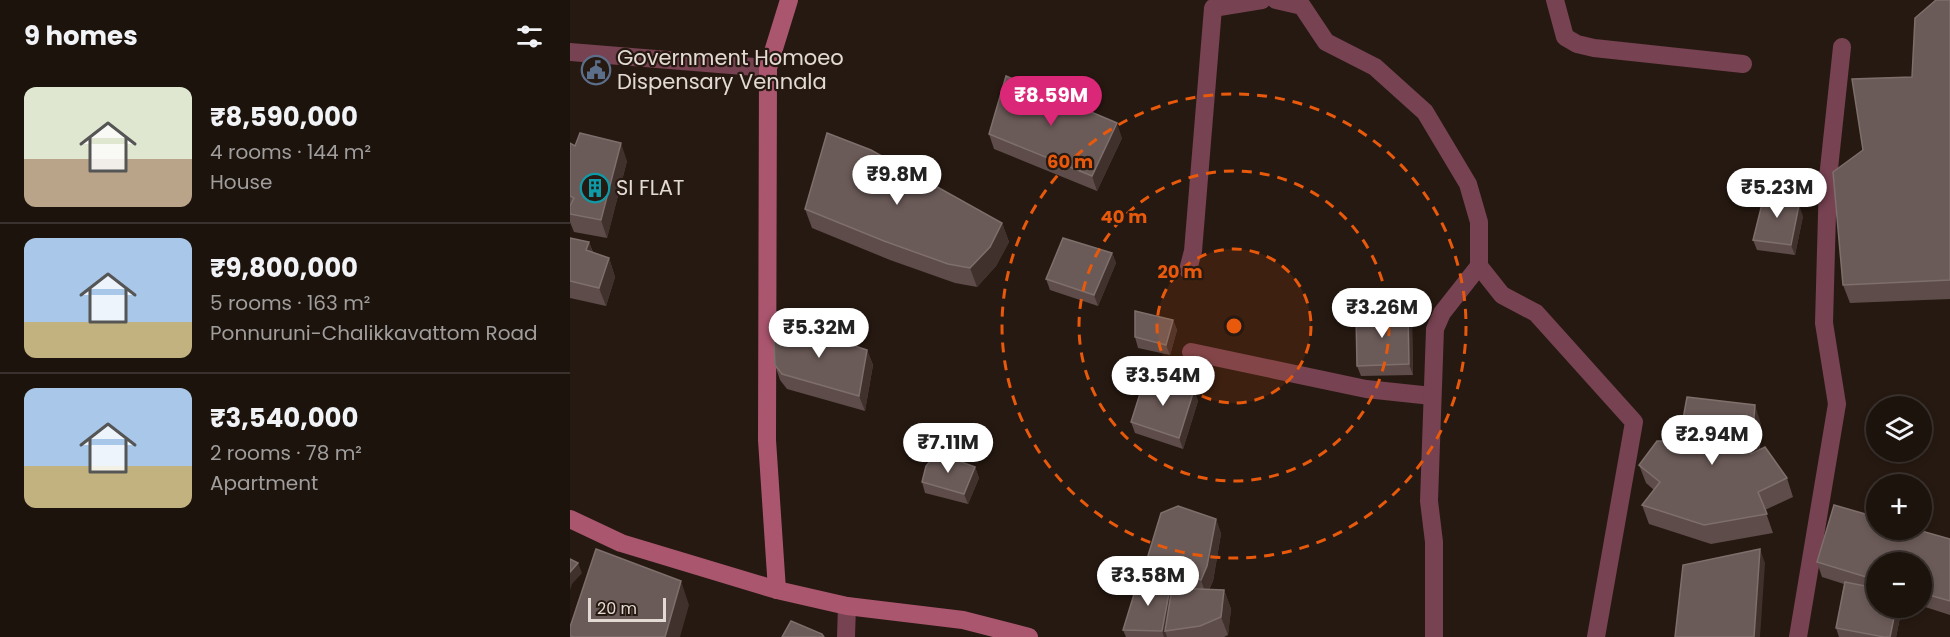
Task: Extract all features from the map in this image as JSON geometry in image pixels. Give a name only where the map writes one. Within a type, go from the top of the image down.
[{"type":"street","points":[[777,590],[767,440],[768,68],[789,0]]},
{"type":"street","points":[[1188,270],[1193,251],[1213,8],[1262,0]]},
{"type":"street","points":[[1276,0],[1302,6],[1326,42],[1376,67],[1425,112],[1467,184],[1479,222],[1479,266],[1442,313],[1435,329],[1429,501],[1434,542],[1434,637]]},
{"type":"street","points":[[1554,0],[1565,37],[1577,44],[1594,48],[1743,64]]},
{"type":"street","points":[[1798,637],[1837,404],[1824,322],[1828,178],[1842,47]]},
{"type":"street","points":[[570,52],[768,68]]},
{"type":"street","points":[[1479,266],[1502,295],[1536,313],[1634,422],[1596,637]]},
{"type":"street","points":[[1191,352],[1366,389],[1432,396]]},
{"type":"street","points":[[570,519],[621,543],[777,590],[847,606],[963,620],[1029,637]]},
{"type":"street","points":[[605,555],[621,543]]},
{"type":"street","points":[[846,637],[847,606]]},
{"type":"building","points":[[1936,0],[1950,0],[1950,280],[1843,285],[1833,172],[1863,150],[1852,79],[1912,77],[1915,18]]},
{"type":"building","points":[[1006,76],[1117,123],[1092,176],[989,134]]},
{"type":"building","name":"SI FLAT","points":[[580,133],[621,143],[601,220],[570,214],[570,206],[574,198],[570,196],[570,143],[575,146]]},
{"type":"building","points":[[827,133],[871,150],[1002,223],[990,247],[970,268],[948,264],[805,209]]},
{"type":"building","points":[[1782,187],[1799,205],[1791,245],[1753,240],[1763,200]]},
{"type":"building","points":[[570,238],[589,242],[586,250],[609,258],[599,288],[570,281]]},
{"type":"building","points":[[1063,238],[1112,253],[1094,295],[1046,279]]},
{"type":"building","points":[[1135,311],[1173,320],[1166,345],[1135,337]]},
{"type":"building","points":[[1408,313],[1409,364],[1357,366],[1356,314]]},
{"type":"building","points":[[778,320],[867,350],[859,396],[782,374],[775,365],[774,343]]},
{"type":"building","points":[[1145,378],[1194,390],[1179,438],[1131,422]]},
{"type":"building","points":[[1687,397],[1755,405],[1751,454],[1765,447],[1787,478],[1758,492],[1767,514],[1704,525],[1642,505],[1660,482],[1639,465],[1657,441],[1679,441]]},
{"type":"building","points":[[937,453],[975,467],[964,494],[922,482],[926,466]]},
{"type":"building","points":[[1834,505],[1866,514],[1866,540],[1932,540],[1932,534],[1950,539],[1950,601],[1932,596],[1932,552],[1866,552],[1866,577],[1817,562]]},
{"type":"building","points":[[1178,506],[1216,519],[1207,566],[1201,580],[1147,559],[1161,513]]},
{"type":"building","points":[[596,549],[681,581],[665,637],[570,636],[570,627]]},
{"type":"building","points":[[1760,549],[1754,637],[1675,637],[1683,565]]},
{"type":"building","points":[[570,559],[578,563],[570,572]]},
{"type":"building","points":[[1139,578],[1170,588],[1162,631],[1123,630]]},
{"type":"building","points":[[1845,582],[1866,586],[1866,618],[1894,618],[1890,637],[1836,628]]},
{"type":"building","points":[[1172,588],[1224,590],[1221,617],[1200,626],[1165,631]]},
{"type":"building","points":[[791,621],[822,634],[824,637],[782,637]]},
{"type":"place","name":"Government Homoeo Dispensary Vennala","points":[[596,70]]},
{"type":"place","name":"SI FLAT","points":[[595,188]]}]
